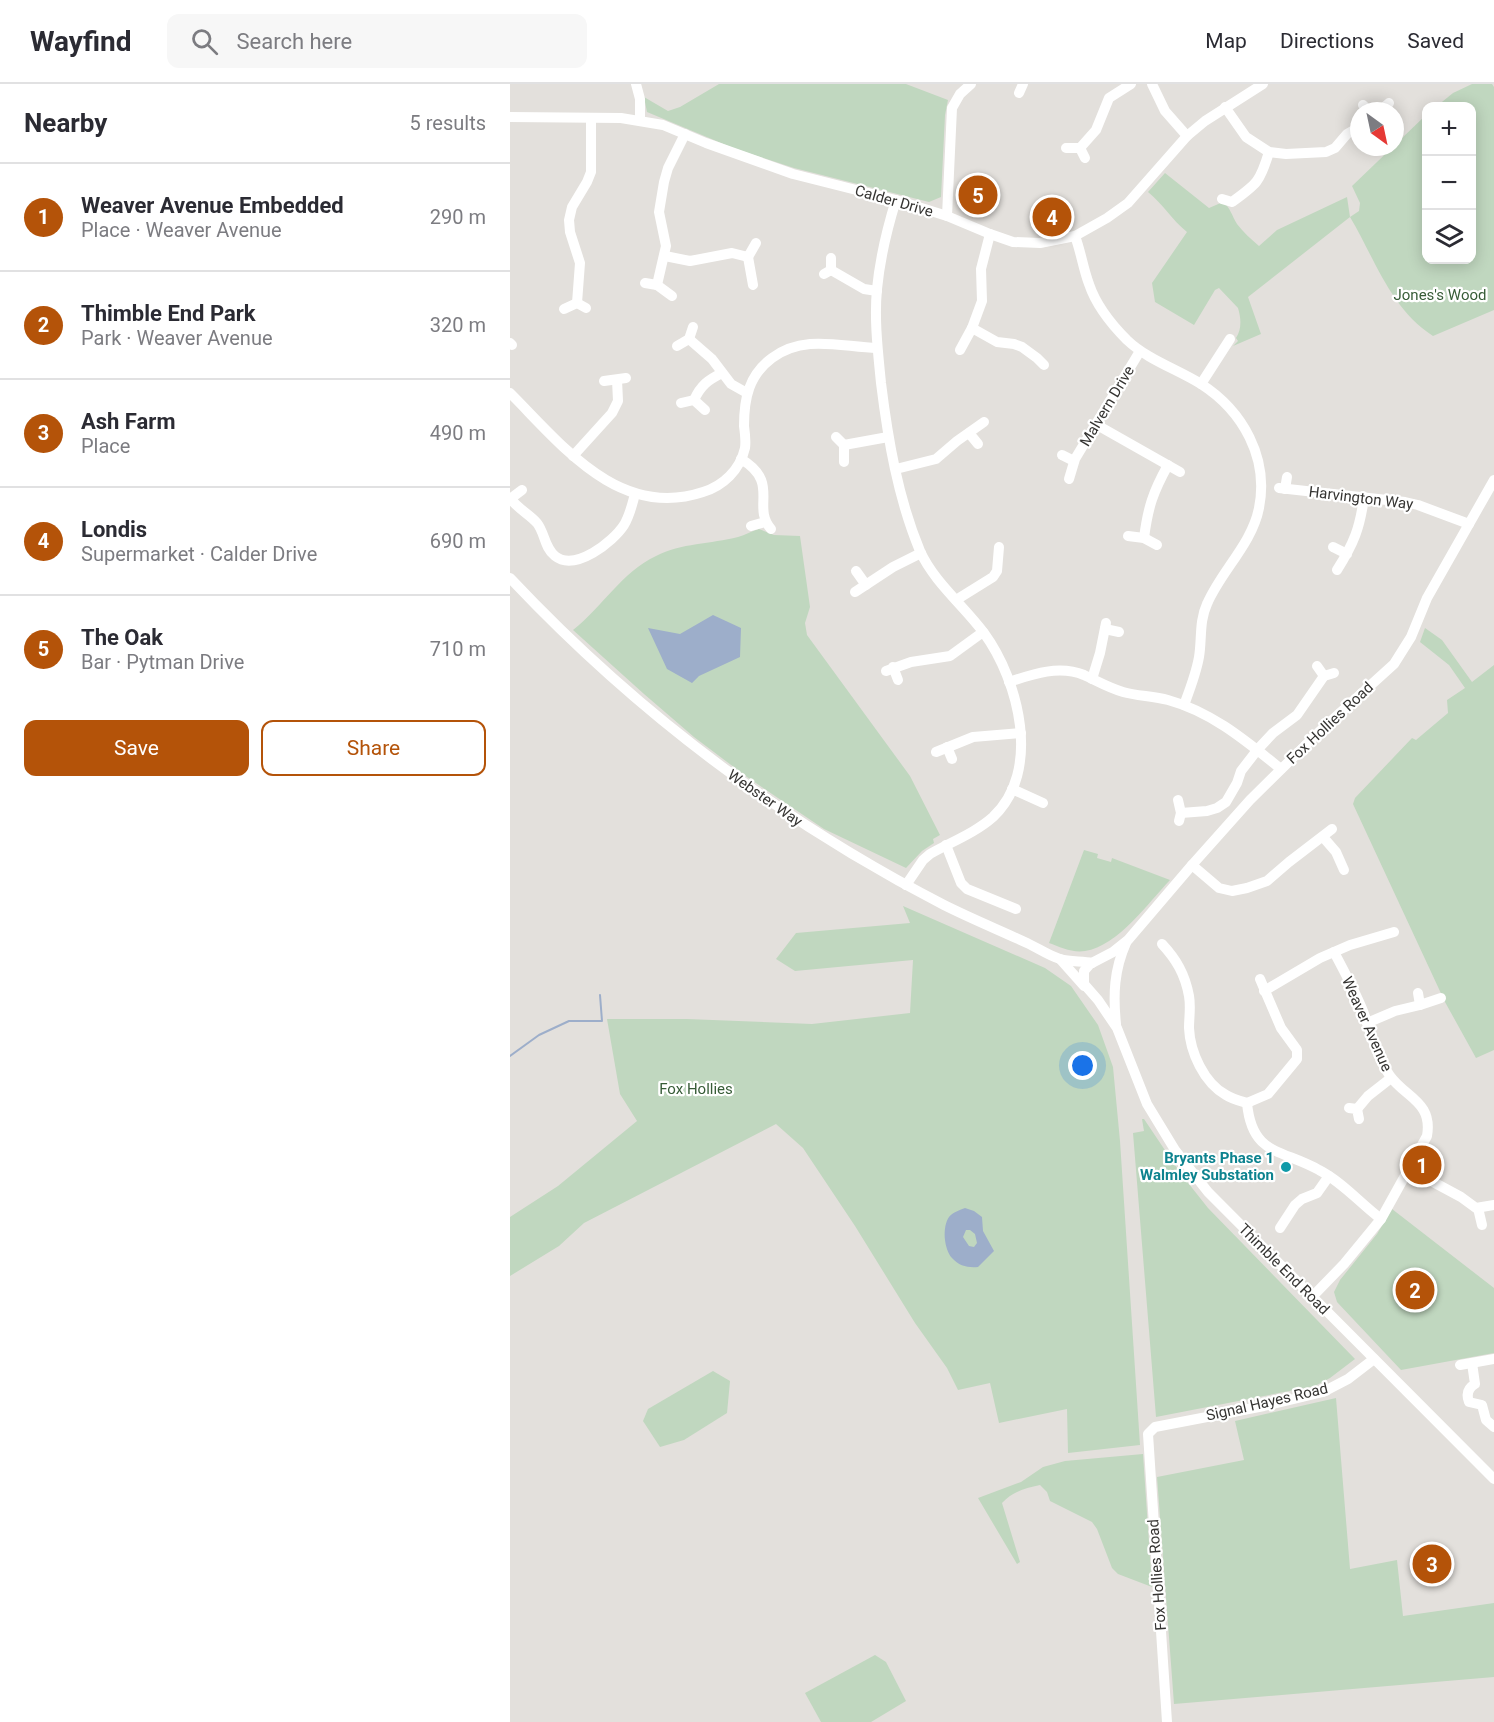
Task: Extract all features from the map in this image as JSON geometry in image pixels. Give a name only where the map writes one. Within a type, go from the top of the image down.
[{"type":"street","points":[[636,84],[640,120]]},
{"type":"street","points":[[947,216],[952,108],[960,94],[972,84]]},
{"type":"street","points":[[1066,148],[1082,153],[1096,130],[1108,98],[1131,84]]},
{"type":"street","points":[[1152,84],[1165,111],[1187,136]]},
{"type":"street","name":"Calder Drive","points":[[510,117],[621,118],[663,125],[793,174],[896,200],[947,216],[1013,242],[1040,243],[1075,236],[1128,203],[1187,136],[1204,121],[1261,85]]},
{"type":"street","points":[[1225,107],[1246,137],[1269,152],[1286,154],[1326,152],[1335,148],[1350,132]]},
{"type":"street","points":[[564,309],[582,305],[580,263],[570,232],[569,220],[572,207],[591,172],[591,119]]},
{"type":"street","points":[[672,296],[651,284],[665,256],[666,246],[659,212],[668,168],[684,134]]},
{"type":"street","points":[[1236,214],[1227,200],[1251,188],[1262,176],[1269,152]]},
{"type":"street","points":[[896,200],[882,252],[877,291],[877,348],[888,437],[909,521],[921,553],[996,652],[1009,682],[1021,734],[1018,770],[1004,805],[982,826],[923,860],[906,885]]},
{"type":"street","points":[[960,350],[972,328],[982,301],[981,269],[990,234]]},
{"type":"street","points":[[1075,236],[1088,283],[1098,304],[1110,321],[1140,351],[1201,384],[1232,410],[1250,437],[1259,464],[1261,491],[1258,509],[1253,525],[1207,603],[1200,633],[1196,672],[1184,705]]},
{"type":"street","points":[[753,285],[748,257],[756,243]]},
{"type":"street","points":[[665,256],[690,261],[732,253],[748,257]]},
{"type":"street","points":[[831,258],[827,272],[864,289],[877,291]]},
{"type":"street","points":[[677,346],[689,339],[693,327]]},
{"type":"street","points":[[972,328],[997,342],[1014,344],[1044,365]]},
{"type":"street","points":[[689,339],[712,359],[731,384],[747,393]]},
{"type":"street","points":[[510,393],[573,456],[606,480],[635,494],[656,499],[672,499],[697,495],[723,483],[733,472],[745,447],[744,408],[747,393],[762,366],[783,351],[809,342],[877,348]]},
{"type":"street","points":[[1201,384],[1229,348]]},
{"type":"street","name":"Malvern Drive","points":[[1069,479],[1074,461],[1140,351]]},
{"type":"street","points":[[681,403],[694,399],[705,382],[722,373]]},
{"type":"street","points":[[573,456],[612,413],[618,401],[622,379],[604,381]]},
{"type":"street","points":[[694,399],[705,410]]},
{"type":"street","points":[[896,469],[936,459],[984,422]]},
{"type":"street","points":[[1097,425],[1180,472]]},
{"type":"street","points":[[969,432],[978,444]]},
{"type":"street","points":[[844,462],[840,441],[888,437]]},
{"type":"street","name":"Malvern Drive","points":[[1062,455],[1074,461]]},
{"type":"street","points":[[741,459],[752,466],[763,482],[768,526],[751,526]]},
{"type":"street","points":[[1144,538],[1148,509],[1155,487],[1168,465]]},
{"type":"street","name":"Harvington Way","points":[[1287,477],[1282,489],[1418,505],[1469,524]]},
{"type":"street","name":"Fox Hollies Road","points":[[1094,962],[1113,952],[1128,940],[1192,865],[1281,769],[1394,664],[1411,637],[1427,598],[1494,480]]},
{"type":"street","points":[[522,490],[510,498],[537,523],[548,548],[555,555],[569,561],[585,558],[622,527],[635,494]]},
{"type":"street","points":[[1337,570],[1360,524],[1364,497]]},
{"type":"street","points":[[1128,536],[1144,538],[1157,545]]},
{"type":"street","points":[[956,600],[993,576],[997,571],[999,547]]},
{"type":"street","points":[[1333,547],[1347,554]]},
{"type":"street","points":[[855,592],[893,567],[921,553]]},
{"type":"street","points":[[856,571],[866,585]]},
{"type":"street","points":[[993,576],[1004,585]]},
{"type":"street","name":"Webster Way","points":[[510,578],[590,659],[688,743],[792,817],[842,849],[970,918],[1060,959],[1094,962]]},
{"type":"street","points":[[1092,679],[1105,626],[1119,632]]},
{"type":"street","points":[[898,680],[890,669],[911,662],[950,656],[983,632]]},
{"type":"street","points":[[1178,800],[1180,817],[1217,808],[1226,802],[1238,783],[1241,771],[1258,749],[1273,733],[1297,715],[1329,674],[1317,666]]},
{"type":"street","points":[[1009,682],[1036,673],[1060,670],[1073,672],[1126,693],[1152,696],[1184,705],[1224,725],[1281,769]]},
{"type":"street","points":[[952,759],[941,750],[974,737],[1021,734]]},
{"type":"street","points":[[1012,789],[1043,803]]},
{"type":"street","points":[[1192,865],[1225,891],[1247,888],[1267,881],[1289,861],[1332,829]]},
{"type":"street","points":[[1323,837],[1336,852],[1344,870]]},
{"type":"street","points":[[945,846],[961,883],[967,889],[1016,909]]},
{"type":"street","points":[[996,915],[1001,903]]},
{"type":"street","points":[[1371,925],[1376,937]]},
{"type":"street","points":[[1264,991],[1320,958],[1394,932]]},
{"type":"street","name":"Fox Hollies Road","points":[[1115,979],[1120,958],[1128,940]]},
{"type":"street","points":[[1162,944],[1180,965],[1189,993],[1191,1005],[1189,1030],[1196,1058],[1203,1071],[1222,1093],[1247,1103],[1268,1094],[1297,1059],[1297,1050],[1281,1028],[1260,979]]},
{"type":"street","name":"Weaver Avenue","points":[[1311,1298],[1344,1264],[1381,1219],[1427,1136],[1428,1120],[1418,1102],[1391,1078],[1334,952]]},
{"type":"street","points":[[1160,961],[1170,953]]},
{"type":"street","name":"Webster Way","points":[[1060,959],[1088,989]]},
{"type":"street","points":[[1094,962],[1109,964],[1115,979],[1106,992],[1099,994],[1088,989],[1082,979],[1084,971],[1094,962]]},
{"type":"street","name":"Thimble End Road","points":[[1115,979],[1117,1028]]},
{"type":"street","name":"Thimble End Road","points":[[1088,989],[1117,1028],[1147,1104],[1175,1150],[1208,1192],[1311,1298],[1494,1479]]},
{"type":"street","points":[[1418,993],[1420,1005]]},
{"type":"street","points":[[1367,1023],[1395,1011],[1441,998]]},
{"type":"street","points":[[1355,1112],[1368,1096],[1391,1078]]},
{"type":"street","points":[[1247,1103],[1253,1129],[1261,1141],[1281,1154],[1319,1169],[1381,1219]]},
{"type":"street","points":[[1409,1169],[1479,1208],[1494,1205]]},
{"type":"street","points":[[1280,1228],[1289,1212],[1302,1199],[1317,1193],[1329,1176]]},
{"type":"street","points":[[1277,1206],[1289,1212]]},
{"type":"street","points":[[1479,1208],[1482,1226]]},
{"type":"street","name":"Signal Hayes Road","points":[[1152,1428],[1323,1392],[1348,1379],[1374,1359]]},
{"type":"street","points":[[1460,1365],[1494,1359]]},
{"type":"street","points":[[1472,1363],[1475,1384],[1468,1391],[1467,1397],[1469,1402],[1482,1405],[1486,1420],[1494,1427]]},
{"type":"street","name":"Fox Hollies Road","points":[[1152,1428],[1147,1438],[1167,1722]]},
{"type":"green space","points":[[719,84],[906,84],[948,100],[945,115],[941,197],[929,202],[794,168],[733,148],[647,112],[644,97],[668,111],[680,107]]},
{"type":"green space","name":"Jones's Wood","points":[[1472,84],[1492,84],[1494,87],[1494,310],[1433,336],[1405,312],[1385,282],[1350,217],[1359,211],[1360,203],[1352,186],[1383,156],[1404,156],[1404,136],[1422,119],[1422,264],[1476,264],[1476,102],[1442,102],[1453,93]]},
{"type":"green space","points":[[1165,173],[1209,208],[1223,202],[1239,227],[1259,246],[1277,230],[1347,197],[1350,217],[1248,297],[1261,334],[1233,346],[1238,341],[1236,338],[1240,327],[1239,312],[1219,288],[1215,290],[1194,325],[1155,302],[1152,283],[1187,232],[1148,192]]},
{"type":"green space","points":[[759,529],[774,535],[800,536],[810,607],[805,623],[807,635],[910,776],[940,835],[933,839],[934,843],[922,851],[906,868],[824,829],[747,777],[694,737],[573,630],[632,571],[656,556],[686,546],[738,537]]},
{"type":"green space","points":[[1425,628],[1442,640],[1472,682],[1494,665],[1494,1050],[1476,1058],[1445,1002],[1353,804],[1355,798],[1412,738],[1416,740],[1448,713],[1447,700],[1465,688],[1449,665],[1420,642]]},
{"type":"green space","points":[[1084,850],[1098,854],[1097,858],[1111,862],[1112,858],[1170,880],[1132,922],[1109,941],[1085,951],[1075,951],[1049,943]]},
{"type":"green space","name":"Fox Hollies","points":[[903,906],[1045,968],[1071,986],[1098,1025],[1113,1067],[1140,1445],[1068,1453],[1067,1409],[999,1423],[990,1383],[958,1390],[947,1368],[915,1323],[803,1148],[776,1124],[584,1223],[559,1246],[510,1276],[510,1217],[558,1186],[637,1121],[620,1094],[607,1019],[687,1019],[812,1024],[910,1013],[913,960],[795,971],[776,959],[796,933],[910,923]]},
{"type":"green space","points":[[1142,1119],[1208,1208],[1355,1359],[1315,1386],[1156,1417],[1133,1133],[1144,1131]]},
{"type":"green space","points":[[1392,1209],[1494,1288],[1494,1353],[1401,1370],[1337,1302],[1334,1292],[1340,1280],[1377,1234]]},
{"type":"green space","points":[[713,1371],[730,1381],[727,1413],[684,1440],[660,1447],[643,1421],[648,1409]]},
{"type":"green space","points":[[1336,1398],[1350,1569],[1397,1560],[1403,1616],[1494,1603],[1494,1677],[1174,1704],[1157,1477],[1244,1460],[1235,1421]]},
{"type":"green space","points":[[1143,1454],[1152,1587],[1118,1574],[1112,1568],[1092,1522],[1050,1501],[1047,1492],[1040,1485],[1019,1491],[1002,1503],[1020,1562],[1017,1564],[978,1498],[1021,1482],[1043,1467],[1065,1461]]},
{"type":"green space","points":[[875,1655],[886,1662],[906,1701],[871,1722],[821,1722],[805,1693]]},
{"type":"water","points":[[713,615],[741,628],[740,657],[699,676],[692,683],[667,669],[648,628],[680,634]]},
{"type":"water","points":[[965,1208],[982,1217],[983,1231],[994,1251],[978,1267],[967,1267],[958,1263],[949,1254],[946,1244],[945,1232],[949,1217]],"holes":[[[966,1230],[975,1234],[977,1243],[974,1247],[969,1246],[963,1237]]]},
{"type":"waterway","points":[[510,1056],[539,1035],[569,1021],[602,1021],[600,995]]},
{"type":"place","name":"The Oak","points":[[978,195]]},
{"type":"place","name":"Londis","points":[[1052,217]]},
{"type":"place","name":"Weaver Avenue Embedded","points":[[1422,1165]]},
{"type":"place","name":"Bryants Phase 1 Walmley Substation","points":[[1286,1167]]},
{"type":"place","name":"Thimble End Park","points":[[1415,1290]]},
{"type":"place","name":"Ash Farm","points":[[1432,1564]]}]
